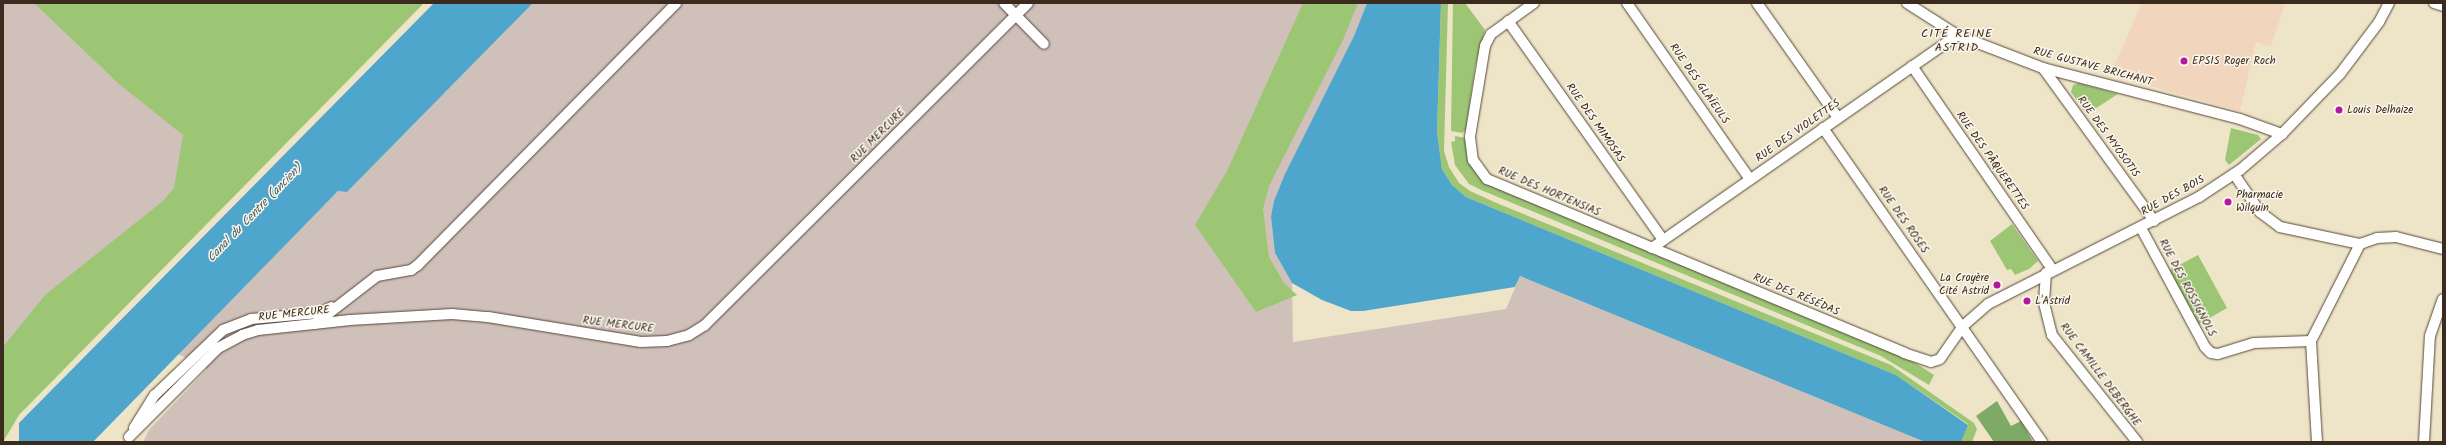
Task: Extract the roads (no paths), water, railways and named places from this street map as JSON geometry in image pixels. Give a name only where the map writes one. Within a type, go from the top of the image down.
[{"type":"street","points":[[315,324],[377,276],[411,270],[418,265],[676,3]]},
{"type":"street","points":[[1004,3],[1044,44]]},
{"type":"street","name":"RUE MERCURE","points":[[128,440],[218,348],[231,340],[258,330],[350,320],[452,314],[488,317],[641,342],[667,341],[689,335],[705,325],[1028,3]]},
{"type":"street","name":"RUE DES HORTENSIAS","points":[[1534,3],[1491,34],[1485,46],[1470,137],[1473,160],[1487,179],[1652,248]]},
{"type":"street","name":"RUE DES GLAÏEULS","points":[[1627,3],[1750,179]]},
{"type":"street","points":[[1756,3],[1838,118]]},
{"type":"street","name":"RUE GUSTAVE BRICHANT","points":[[1907,3],[1957,35],[2043,68],[2240,119],[2282,134]]},
{"type":"street","name":"RUE DES BOIS","points":[[1931,362],[1940,359],[1963,326],[1988,304],[2049,271],[2154,221],[2199,197],[2234,174],[2282,134],[2340,74],[2379,22],[2389,3]]},
{"type":"street","points":[[2434,3],[2443,6]]},
{"type":"street","name":"RUE DES MIMOSAS","points":[[1508,21],[1663,240]]},
{"type":"street","name":"RUE DES VIOLETTES","points":[[1652,248],[1957,35]]},
{"type":"street","name":"RUE DES PÂQUERETTES","points":[[1912,66],[2049,271]]},
{"type":"street","name":"RUE DES MYOSOTIS","points":[[2043,68],[2154,221]]},
{"type":"street","name":"RUE DES ROSES","points":[[1823,128],[1963,326]]},
{"type":"street","points":[[2234,174],[2260,212],[2280,227],[2360,244],[2377,238],[2396,237],[2443,249]]},
{"type":"street","name":"RUE DES ROSSIGNOLS","points":[[2140,228],[2204,347],[2211,353],[2218,354],[2254,344],[2312,341]]},
{"type":"street","points":[[2317,442],[2312,341],[2360,244]]},
{"type":"street","name":"RUE DES RÉSÉDAS","points":[[1652,248],[1931,362]]},
{"type":"street","name":"RUE CAMILLE DEBERGHE","points":[[2049,271],[2044,303],[2052,334],[2137,442]]},
{"type":"street","name":"RUE MERCURE","points":[[128,440],[144,408],[155,395],[223,330],[251,319],[319,313],[351,296]]},
{"type":"street","points":[[2424,442],[2430,336],[2443,299]]},
{"type":"street","points":[[1963,326],[2042,442]]},
{"type":"water","name":"Canal du Centre (ancien)","points":[[434,3],[533,3],[347,192],[338,191],[93,442],[19,442],[19,423]]},
{"type":"water","points":[[1367,3],[1441,3],[1437,132],[1442,169],[1452,185],[1466,197],[1896,375],[1968,425],[1961,442],[1925,442],[1520,276],[1515,287],[1363,311],[1351,311],[1322,300],[1292,283],[1275,253],[1271,217],[1274,201],[1285,174],[1354,36]]},
{"type":"place","name":"EPSIS Roger Roch","points":[[2184,61]]},
{"type":"place","name":"Louis Delhaize","points":[[2339,110]]},
{"type":"place","name":"Pharmacie Wilquin","points":[[2228,202]]},
{"type":"place","name":"La Croyère Cité Astrid","points":[[1997,285]]},
{"type":"place","name":"L'Astrid","points":[[2027,301]]},
{"type":"district","name":"CITÉ REINE ASTRID","points":[[1957,41]]}]
